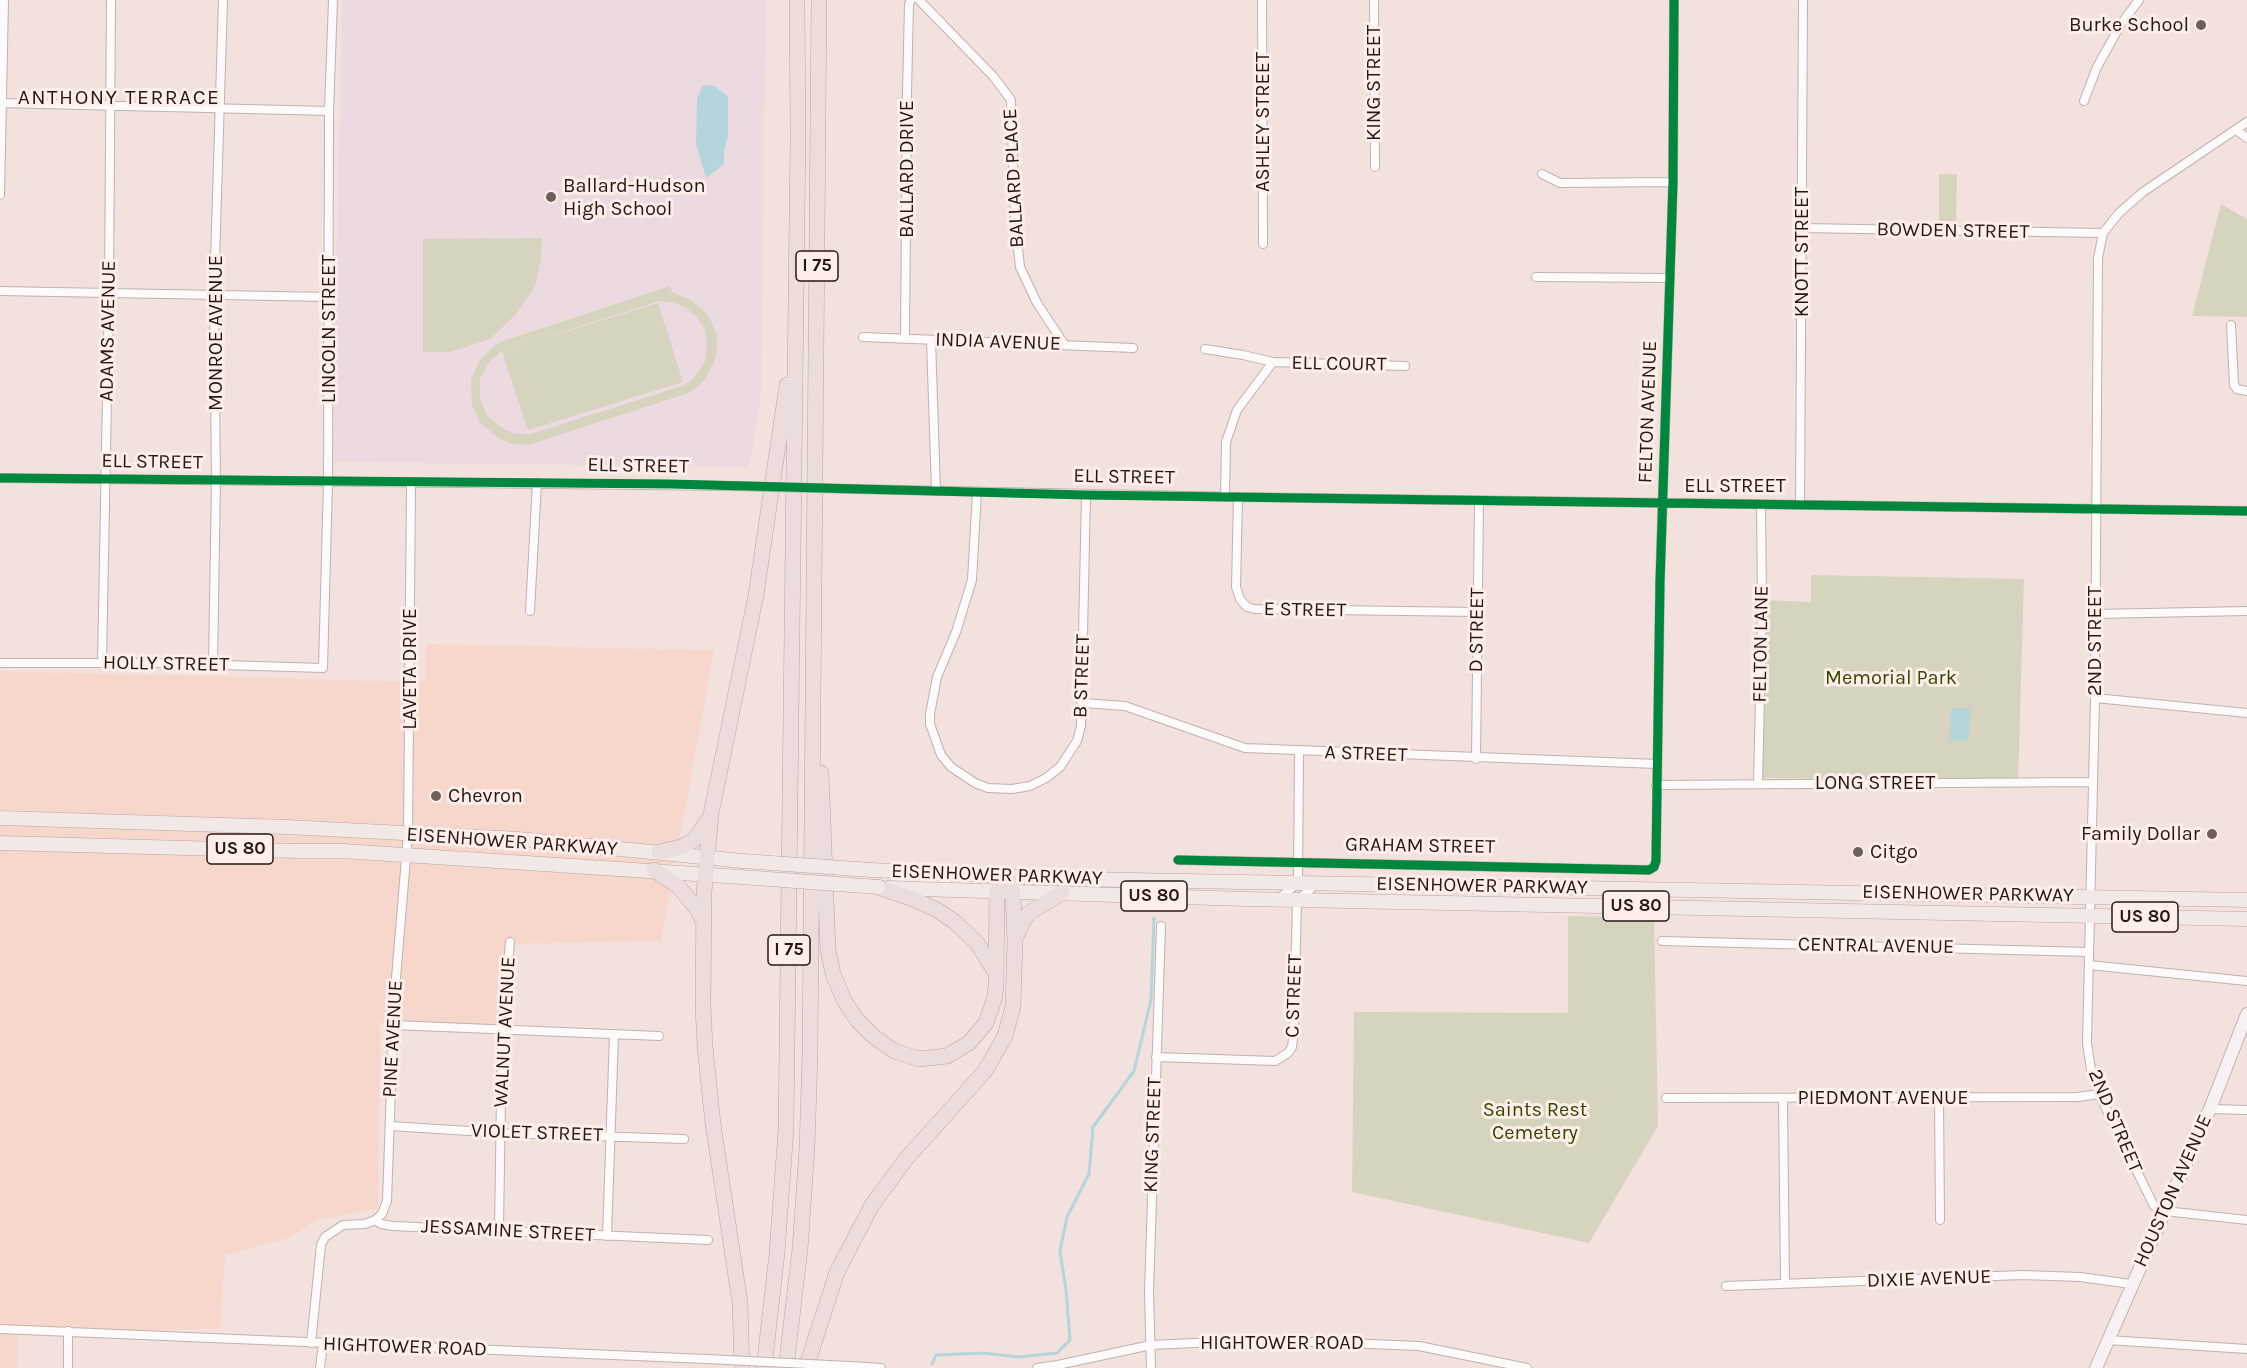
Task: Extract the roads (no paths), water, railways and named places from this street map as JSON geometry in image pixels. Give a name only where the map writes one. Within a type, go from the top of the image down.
[{"type":"highway","name":"I 75","points":[[764,1368],[777,1253],[786,1129],[798,135],[797,0]]},
{"type":"highway","name":"I 75","points":[[786,1368],[800,1250],[807,1148],[814,702],[819,0]]},
{"type":"highway","points":[[742,1368],[740,1303],[713,1124],[705,1047],[703,1006],[705,874],[711,814],[756,595],[795,329]]},
{"type":"highway","points":[[814,702],[824,800],[828,950],[837,987],[850,1010],[865,1028],[894,1051],[919,1059],[947,1056],[969,1043],[986,1023],[994,1000],[997,891],[1007,876]]},
{"type":"highway","points":[[659,852],[681,847],[694,840],[703,830],[711,814]]},
{"type":"highway","points":[[654,870],[682,891],[696,908],[704,923]]},
{"type":"highway","points":[[806,1368],[837,1272],[872,1205],[906,1158],[985,1071],[1008,1030],[1013,1007],[1015,941],[1013,892],[1007,876]]},
{"type":"highway","points":[[878,887],[920,902],[955,922],[977,943],[996,975]]},
{"type":"highway","points":[[1015,941],[1029,913],[1062,893]]},
{"type":"main road","name":"EISENHOWER PARKWAY","points":[[0,818],[287,827],[518,839],[743,861],[871,870],[1074,879],[2247,900]]},
{"type":"main road","name":"EISENHOWER PARKWAY","points":[[0,843],[296,851],[343,850],[878,887],[1013,892],[1277,900],[2247,919]]},
{"type":"street","points":[[0,195],[0,103],[4,0]]},
{"type":"street","name":"ADAMS AVENUE","points":[[102,663],[109,292],[111,0]]},
{"type":"street","name":"MONROE AVENUE","points":[[213,665],[216,481],[214,294],[223,0]]},
{"type":"street","name":"LINCOLN STREET","points":[[323,658],[328,482],[329,111],[333,0]]},
{"type":"street","name":"BALLARD DRIVE","points":[[905,338],[907,94],[909,4],[911,0]]},
{"type":"street","name":"BALLARD PLACE","points":[[919,0],[993,76],[1011,100],[1015,220],[1020,267],[1037,303],[1064,344]]},
{"type":"street","name":"ASHLEY STREET","points":[[1262,0],[1263,244]]},
{"type":"street","name":"KING STREET","points":[[1374,0],[1375,167]]},
{"type":"street","name":"FELTON AVENUE","points":[[1656,861],[1660,582],[1673,182],[1674,0]]},
{"type":"street","name":"KNOTT STREET","points":[[1800,505],[1803,0]]},
{"type":"street","points":[[2084,101],[2097,67],[2121,24],[2139,0]]},
{"type":"street","points":[[0,103],[329,111]]},
{"type":"street","points":[[2103,233],[2119,213],[2143,192],[2247,122]]},
{"type":"street","points":[[2236,130],[2247,138]]},
{"type":"street","points":[[1542,174],[1560,183],[1673,182]]},
{"type":"street","name":"BOWDEN STREET","points":[[1802,228],[2103,233]]},
{"type":"street","name":"2ND STREET","points":[[2103,233],[2098,258],[2095,698],[2088,1057],[2100,1094],[2149,1198],[2154,1206],[2165,1211]]},
{"type":"street","points":[[1536,277],[1670,278]]},
{"type":"street","points":[[0,291],[329,297]]},
{"type":"street","points":[[2231,324],[2234,384],[2237,389],[2247,391]]},
{"type":"street","name":"INDIA AVENUE","points":[[863,337],[1132,348]]},
{"type":"street","points":[[931,340],[936,491]]},
{"type":"street","name":"ELL COURT","points":[[1204,349],[1244,354],[1273,362],[1406,366]]},
{"type":"street","name":"ELL COURT","points":[[1225,497],[1226,442],[1237,410],[1273,362]]},
{"type":"street","name":"ELL STREET","points":[[0,478],[537,483],[1086,495],[2247,511]]},
{"type":"street","name":"LAVETA DRIVE","points":[[407,854],[411,483]]},
{"type":"street","points":[[530,610],[537,483]]},
{"type":"street","name":"B STREET","points":[[977,492],[972,580],[957,632],[937,677],[930,714],[934,738],[941,755],[960,774],[981,786],[1012,789],[1030,786],[1046,778],[1060,766],[1077,741],[1081,726],[1086,495]]},
{"type":"street","name":"E STREET","points":[[1238,497],[1236,587],[1240,599],[1247,607],[1254,609],[1477,612]]},
{"type":"street","name":"D STREET","points":[[1476,759],[1479,501]]},
{"type":"street","name":"FELTON LANE","points":[[1758,784],[1762,608],[1761,505]]},
{"type":"street","points":[[2095,614],[2247,611]]},
{"type":"street","name":"HOLLY STREET","points":[[0,663],[323,668],[323,658]]},
{"type":"street","points":[[2095,698],[2247,713]]},
{"type":"street","name":"A STREET","points":[[1083,703],[1125,706],[1245,748],[1657,765]]},
{"type":"street","points":[[1277,900],[1298,883],[1299,752]]},
{"type":"street","name":"LONG STREET","points":[[1656,785],[2093,782]]},
{"type":"street","name":"PINE AVENUE","points":[[375,1220],[382,1214],[387,1202],[394,1025],[403,880],[407,854]]},
{"type":"street","name":"GRAHAM STREET","points":[[1178,860],[1649,870],[1654,867],[1656,861]]},
{"type":"street","points":[[1298,900],[1317,884]]},
{"type":"street","name":"C STREET","points":[[1156,1057],[1275,1061],[1288,1053],[1292,1047],[1294,1031],[1298,900]]},
{"type":"street","name":"KING STREET","points":[[1151,1368],[1149,1291],[1161,926]]},
{"type":"street","name":"CENTRAL AVENUE","points":[[1662,941],[2089,952]]},
{"type":"street","name":"WALNUT AVENUE","points":[[499,1229],[502,1030],[510,942]]},
{"type":"street","points":[[2089,965],[2247,981]]},
{"type":"street","name":"HOUSTON AVENUE","points":[[2096,1368],[2131,1284],[2210,1109],[2247,1014]]},
{"type":"street","points":[[394,1025],[659,1036]]},
{"type":"street","points":[[607,1236],[614,1035]]},
{"type":"street","name":"PIEDMONT AVENUE","points":[[1666,1098],[2078,1097],[2100,1094]]},
{"type":"street","points":[[1939,1097],[1940,1220]]},
{"type":"street","points":[[1783,1098],[1785,1284]]},
{"type":"street","points":[[2210,1109],[2247,1110]]},
{"type":"street","name":"VIOLET STREET","points":[[390,1126],[500,1133],[684,1139]]},
{"type":"street","points":[[2165,1211],[2247,1220]]},
{"type":"street","name":"JESSAMINE STREET","points":[[311,1343],[321,1248],[326,1238],[338,1227],[375,1220],[381,1224],[393,1226],[708,1240]]},
{"type":"street","name":"DIXIE AVENUE","points":[[1726,1286],[2023,1275],[2080,1277],[2131,1284]]},
{"type":"street","name":"HIGHTOWER ROAD","points":[[0,1329],[882,1368]]},
{"type":"street","points":[[68,1331],[68,1368]]},
{"type":"street","points":[[2108,1340],[2247,1349]]},
{"type":"street","name":"HIGHTOWER ROAD","points":[[1036,1368],[1151,1345],[1217,1342],[1383,1343],[1450,1351],[1527,1368]]},
{"type":"street","points":[[320,1368],[322,1344]]},
{"type":"water","points":[[703,85],[715,86],[728,97],[728,136],[724,151],[724,164],[706,178],[696,144],[697,99]]},
{"type":"water","points":[[1951,708],[1970,708],[1969,741],[1950,740]]},
{"type":"waterway","points":[[932,1364],[936,1355],[984,1353],[1018,1357],[1057,1353],[1070,1340],[1060,1251],[1067,1217],[1089,1174],[1093,1127],[1134,1071],[1151,1000],[1154,918]]},
{"type":"place","name":"Burke School","points":[[2201,25]]},
{"type":"place","name":"Ballard-Hudson High School","points":[[551,197]]},
{"type":"place","name":"Chevron","points":[[436,796]]},
{"type":"place","name":"Family Dollar","points":[[2212,834]]},
{"type":"place","name":"Citgo","points":[[1858,852]]},
{"type":"district","name":"ANTHONY TERRACE","points":[[119,98]]},
{"type":"park label","name":"Memorial Park","points":[[1891,678]]},
{"type":"park label","name":"Saints Rest Cemetery","points":[[1535,1122]]}]
